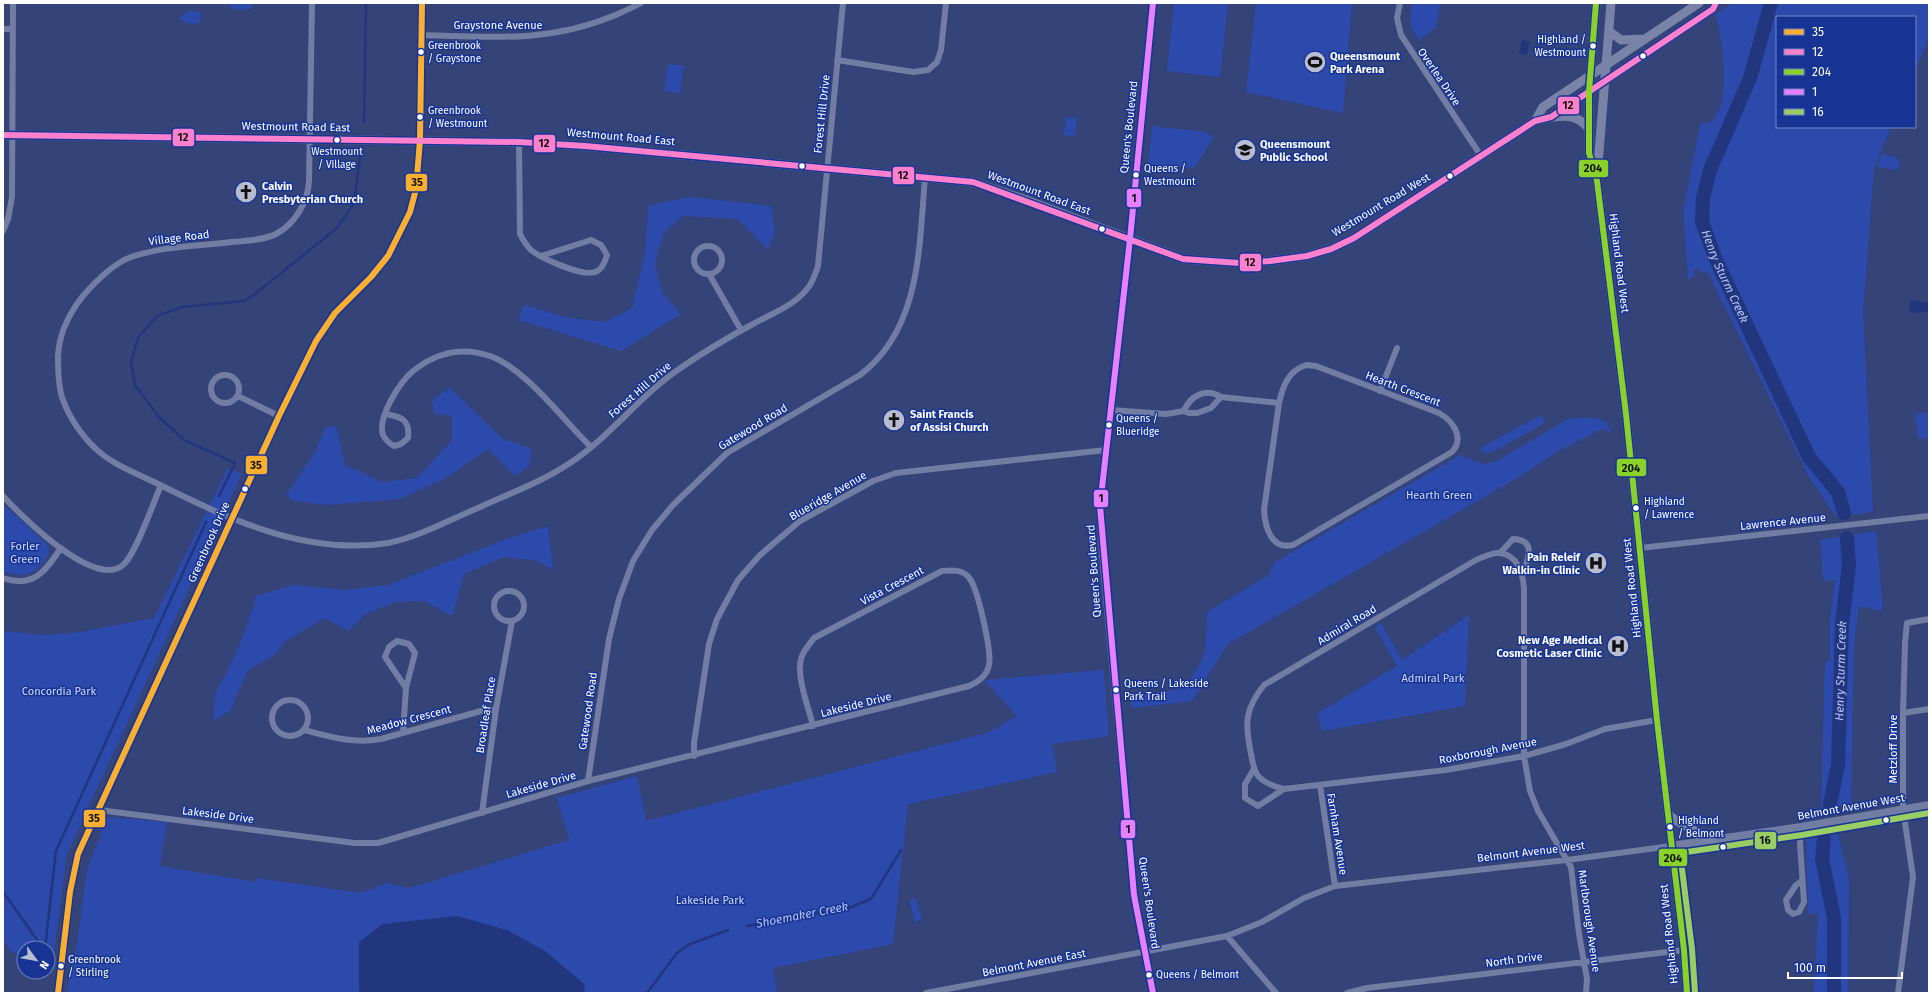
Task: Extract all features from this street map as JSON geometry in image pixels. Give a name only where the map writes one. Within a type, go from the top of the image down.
[{"type":"main road","name":"Highland Road West","points":[[1596,3],[1589,91],[1589,153],[1597,181],[1626,414],[1657,720],[1684,950],[1687,993]]},
{"type":"main road","name":"Highland Road West","points":[[1597,181],[1601,150],[1604,81],[1611,3]]},
{"type":"main road","name":"Westmount Road West","points":[[1536,121],[1543,107],[1699,3]]},
{"type":"main road","name":"Westmount Road West","points":[[1130,239],[1183,259],[1239,263],[1307,256],[1331,249],[1354,238],[1536,121],[1552,118],[1589,91],[1713,9],[1716,3]]},
{"type":"main road","points":[[1609,31],[1621,40],[1646,38]]},
{"type":"main road","points":[[1552,118],[1566,115],[1575,117],[1589,128]]},
{"type":"main road","name":"Westmount Road East","points":[[3,135],[519,142],[585,146],[826,168],[983,185],[1130,239]]},
{"type":"main road","points":[[1668,814],[1679,824],[1699,832],[1712,840]]},
{"type":"street","points":[[3,231],[8,219],[12,197],[13,3]]},
{"type":"street","name":"Village Road","points":[[233,518],[161,486],[118,464],[95,448],[75,424],[62,398],[58,355],[61,337],[70,312],[89,288],[105,273],[127,258],[154,250],[251,240],[276,234],[291,222],[302,208],[309,190],[312,3]]},
{"type":"street","name":"Greenbrook Drive","points":[[58,993],[70,892],[78,854],[279,416],[324,327],[388,256],[410,212],[416,189],[420,140],[422,3]]},
{"type":"street","name":"Graystone Avenue","points":[[421,35],[527,37],[552,35],[592,25],[641,3]]},
{"type":"street","name":"Forest Hill Drive","points":[[233,518],[287,538],[314,543],[357,545],[390,542],[423,532],[551,474],[572,462],[674,373],[742,330],[795,301],[806,291],[814,278],[818,266],[826,168],[843,3]]},
{"type":"street","points":[[837,60],[913,72],[928,70],[937,62],[941,50],[946,3]]},
{"type":"street","name":"Queen's Boulevard","points":[[1153,3],[1130,239],[1100,506],[1134,895],[1153,993]]},
{"type":"street","name":"Overlea Drive","points":[[1400,3],[1398,18],[1401,35],[1481,156]]},
{"type":"street","points":[[3,29],[12,29]]},
{"type":"street","points":[[519,142],[520,234],[524,243],[532,251],[555,264],[588,273],[600,269],[606,255],[601,245],[591,240],[541,256]]},
{"type":"street","name":"Gatewood Road","points":[[588,781],[609,639],[619,599],[634,561],[652,530],[673,505],[727,454],[860,375],[872,367],[884,353],[894,339],[904,318],[910,298],[919,249],[925,178]]},
{"type":"street","points":[[709,274],[718,270],[722,260],[718,250],[709,246],[702,247],[698,251],[694,262],[698,270],[709,274],[742,330]]},
{"type":"street","points":[[1380,392],[1397,348]]},
{"type":"street","points":[[386,414],[397,416],[404,420],[409,429],[408,438],[401,444],[394,446],[388,442],[384,436],[383,422],[386,414],[393,396],[403,381],[423,364],[448,354],[459,351],[476,353],[491,356],[516,372],[532,386],[591,447]]},
{"type":"street","name":"Hearth Crescent","points":[[1306,365],[1316,366],[1380,392],[1445,417],[1455,429],[1457,446],[1452,452],[1294,545],[1287,546],[1277,542],[1268,533],[1265,523],[1264,510],[1279,403],[1287,379],[1298,368],[1306,365]]},
{"type":"street","points":[[224,375],[233,378],[239,386],[238,396],[229,403],[220,402],[213,396],[213,383],[216,379],[224,375]]},
{"type":"street","points":[[1184,411],[1187,403],[1199,394],[1208,392],[1214,393],[1220,397],[1279,403]]},
{"type":"street","points":[[238,396],[279,416]]},
{"type":"street","points":[[1111,410],[1166,414],[1184,411],[1189,413],[1206,411],[1216,404],[1220,397]]},
{"type":"street","name":"Blueridge Avenue","points":[[694,756],[694,743],[709,644],[717,619],[738,580],[760,555],[800,521],[873,481],[896,473],[1106,450]]},
{"type":"street","points":[[3,496],[26,521],[61,548],[95,568],[108,570],[125,564],[132,553],[161,486]]},
{"type":"street","name":"Lawrence Avenue","points":[[1640,548],[1929,516]]},
{"type":"street","name":"Marlborough Avenue","points":[[1523,574],[1518,564],[1511,558],[1500,553],[1513,539],[1519,539],[1527,544],[1530,552],[1523,574],[1524,756],[1530,791],[1538,811],[1567,860],[1572,872],[1587,979],[1586,993]]},
{"type":"street","points":[[3,578],[25,581],[34,578],[50,564],[61,548]]},
{"type":"street","name":"Admiral Road","points":[[1254,769],[1246,721],[1250,707],[1264,685],[1476,560],[1500,553]]},
{"type":"street","name":"Vista Crescent","points":[[813,726],[800,670],[801,659],[814,638],[942,571],[954,570],[962,572],[970,579],[976,591],[990,654],[989,667],[982,678]]},
{"type":"street","name":"Broadleaf Place","points":[[482,812],[496,709],[512,621],[522,614],[523,602],[518,595],[508,592],[500,595],[494,607],[498,616],[502,620],[512,621]]},
{"type":"street","name":"Metzloff Drive","points":[[1898,993],[1913,877],[1903,809],[1905,642],[1907,623],[1929,619]]},
{"type":"street","points":[[403,732],[406,688],[415,653],[409,644],[397,641],[389,647],[385,657],[406,688]]},
{"type":"street","name":"Lakeside Drive","points":[[99,810],[354,843],[378,843],[588,781],[694,756],[969,686],[982,678]]},
{"type":"street","name":"Meadow Crescent","points":[[304,730],[307,724],[308,715],[302,705],[297,701],[286,700],[276,706],[272,720],[278,731],[290,736],[296,735],[304,730],[347,741],[365,742],[381,739],[481,711],[496,709]]},
{"type":"street","points":[[1903,713],[1929,709]]},
{"type":"street","name":"Roxborough Avenue","points":[[1320,785],[1446,770],[1524,756],[1566,744],[1604,729],[1657,720]]},
{"type":"street","points":[[1284,789],[1266,782],[1259,777],[1254,769],[1245,784],[1245,798],[1258,806],[1284,789],[1320,785]]},
{"type":"street","name":"Farnham Avenue","points":[[1320,785],[1335,886]]},
{"type":"street","name":"Belmont Avenue West","points":[[1145,952],[1227,936],[1262,922],[1304,898],[1335,886],[1567,860],[1671,846],[1801,827],[1929,805]]},
{"type":"street","points":[[1801,827],[1800,843],[1804,902],[1799,912],[1793,914],[1788,910],[1786,900],[1796,885],[1802,881]]},
{"type":"street","points":[[1227,936],[1276,993]]},
{"type":"street","name":"North Drive","points":[[1347,993],[1367,988],[1684,950]]},
{"type":"street","name":"Belmont Avenue East","points":[[926,993],[1145,952]]},
{"type":"green space","points":[[231,3],[252,3],[252,9],[230,9]]},
{"type":"green space","points":[[1174,3],[1228,3],[1220,77],[1167,71]]},
{"type":"green space","points":[[1256,3],[1352,3],[1343,113],[1246,92]]},
{"type":"green space","points":[[1412,3],[1440,3],[1436,28],[1419,40],[1411,27]]},
{"type":"green space","points":[[1733,3],[1929,3],[1929,38],[1916,69],[1916,16],[1776,16],[1776,128],[1891,128],[1874,168],[1863,312],[1873,512],[1836,517],[1808,475],[1710,277],[1706,271],[1702,274],[1698,268],[1693,271],[1695,276],[1688,279],[1683,212],[1700,124],[1713,121],[1721,106],[1723,93],[1724,70],[1722,44],[1715,15]]},
{"type":"green space","points":[[191,10],[202,14],[198,24],[180,20],[181,16]]},
{"type":"green space","points":[[668,64],[684,66],[680,93],[664,91]]},
{"type":"green space","points":[[1066,117],[1077,118],[1075,136],[1064,135]]},
{"type":"green space","points":[[1152,126],[1205,132],[1214,137],[1194,168],[1161,167],[1147,174]]},
{"type":"green space","points":[[1882,153],[1899,159],[1899,170],[1877,167]]},
{"type":"green space","points":[[690,197],[771,206],[775,233],[768,250],[738,219],[683,216],[664,233],[655,263],[662,293],[681,314],[621,351],[519,320],[524,305],[568,318],[605,322],[632,308],[644,258],[649,205]]},
{"type":"green space","points":[[450,388],[502,438],[532,449],[529,466],[515,476],[488,449],[444,479],[400,499],[326,505],[294,501],[286,495],[316,450],[325,428],[336,425],[345,465],[383,482],[417,478],[452,440],[452,416],[434,413],[432,400]]},
{"type":"green space","points":[[1929,412],[1929,438],[1918,439],[1915,414]]},
{"type":"green space","points":[[1541,415],[1545,423],[1493,452],[1484,453],[1480,448]]},
{"type":"green space","name":"Hearth Green","points":[[1595,418],[1606,422],[1612,433],[1602,429],[1559,451],[1507,484],[1228,644],[1192,701],[1131,708],[1130,696],[1182,689],[1197,669],[1204,654],[1206,645],[1207,612],[1267,576],[1275,562],[1460,455],[1483,464],[1495,462],[1568,419]]},
{"type":"green space","name":"Concordia Park","points":[[228,468],[242,474],[67,854],[55,940],[16,940],[16,954],[11,951],[3,940],[3,631],[42,635],[74,633],[154,618]]},
{"type":"green space","name":"Forler Green","points":[[3,504],[48,545],[49,554],[40,567],[35,571],[18,575],[3,572]]},
{"type":"green space","points":[[548,526],[553,570],[534,560],[504,557],[464,574],[452,616],[424,601],[395,602],[366,614],[348,631],[325,618],[284,642],[275,655],[248,670],[230,711],[213,721],[215,694],[233,660],[247,626],[256,596],[294,585],[344,590],[388,585],[509,538]]},
{"type":"green space","points":[[1876,531],[1883,611],[1859,606],[1854,645],[1851,805],[1821,808],[1825,662],[1830,660],[1830,621],[1835,580],[1823,581],[1820,540]]},
{"type":"green space","name":"Admiral Park","points":[[1469,615],[1465,706],[1322,731],[1318,713],[1397,666],[1375,627],[1381,623],[1402,660]]},
{"type":"green space","name":"Lakeside Park","points":[[1104,670],[1109,736],[1052,744],[1057,772],[908,804],[893,944],[773,968],[777,993],[67,993],[72,957],[76,951],[87,869],[108,817],[167,822],[160,866],[256,882],[256,878],[360,893],[387,883],[409,888],[569,840],[557,798],[637,776],[646,821],[987,733],[1017,716],[984,680]]},
{"type":"green space","points":[[1838,834],[1849,879],[1848,993],[1814,993],[1818,913],[1808,914],[1806,839]]},
{"type":"green space","points":[[916,898],[922,920],[915,922],[909,900]]},
{"type":"shaded area","points":[[1522,40],[1530,42],[1527,55],[1519,53]]},
{"type":"shaded area","points":[[1911,300],[1928,303],[1928,312],[1912,313],[1909,311]]},
{"type":"shaded area","points":[[457,916],[507,930],[545,951],[584,984],[585,993],[364,993],[359,991],[359,942],[383,924]]},
{"type":"waterway","points":[[364,122],[366,3]]},
{"type":"waterway","name":"Henry Sturm Creek","points":[[1771,3],[1750,78],[1710,170],[1703,198],[1702,222],[1716,260],[1809,457],[1838,492],[1844,513]]},
{"type":"waterway","points":[[219,496],[235,463],[184,440],[159,417],[135,385],[131,362],[138,338],[157,316],[182,307],[244,301],[255,294],[337,228],[354,203],[360,158]]},
{"type":"waterway","points":[[46,940],[56,851],[206,522]]},
{"type":"waterway","name":"Henry Sturm Creek","points":[[1830,804],[1838,765],[1842,625],[1849,565],[1847,538]]},
{"type":"waterway","name":"Henry Sturm Creek","points":[[1824,839],[1822,859],[1834,918],[1834,993]]},
{"type":"waterway","name":"Shoemaker Creek","points":[[747,926],[849,908],[871,899],[901,850]]},
{"type":"waterway","name":"Shoemaker Creek","points":[[3,892],[37,940]]},
{"type":"waterway","name":"Shoemaker Creek","points":[[647,993],[677,953],[688,945],[728,930]]},
{"type":"transit line","name":"35","points":[[58,993],[70,892],[78,854],[279,416],[316,341],[335,313],[371,277],[388,256],[410,212],[416,189],[420,140],[422,3]]},
{"type":"transit line","name":"1","points":[[1153,3],[1130,239],[1100,506],[1134,895],[1153,993]]},
{"type":"transit line","name":"204","points":[[1596,3],[1589,91],[1589,153],[1597,181],[1626,414],[1657,720],[1684,950],[1687,993]]},
{"type":"transit line","name":"12","points":[[3,135],[519,142],[585,146],[973,182],[1183,259],[1239,263],[1270,261],[1307,256],[1331,249],[1354,238],[1535,121],[1551,117],[1713,9],[1716,3]]},
{"type":"transit line","name":"16","points":[[1695,992],[1692,949],[1680,853],[1802,835],[1929,813]]},
{"type":"place","name":"Highland / Westmount","points":[[1593,46]]},
{"type":"place","name":"Greenbrook / Graystone","points":[[421,52]]},
{"type":"place","name":"Queensmount Park Arena","points":[[1315,62]]},
{"type":"place","name":"Greenbrook / Westmount","points":[[420,117]]},
{"type":"place","name":"Westmount / Village","points":[[337,140]]},
{"type":"place","name":"Queensmount Public School","points":[[1245,150]]},
{"type":"place","name":"Queens / Westmount","points":[[1136,175]]},
{"type":"place","name":"Calvin Presbyterian Church","points":[[246,192]]},
{"type":"place","name":"Saint Francis of Assisi Church","points":[[894,420]]},
{"type":"place","name":"Queens / Blueridge","points":[[1109,425]]},
{"type":"place","name":"Highland / Lawrence","points":[[1636,508]]},
{"type":"place","name":"Pain Releif Walkin-in Clinic","points":[[1596,563]]},
{"type":"place","name":"New Age Medical Cosmetic Laser Clinic","points":[[1618,646]]},
{"type":"place","name":"Queens / Lakeside Park Trail","points":[[1116,690]]},
{"type":"place","name":"Highland / Belmont","points":[[1670,827]]},
{"type":"place","name":"Greenbrook / Stirling","points":[[61,966]]},
{"type":"place","name":"Queens / Belmont","points":[[1149,975]]}]
